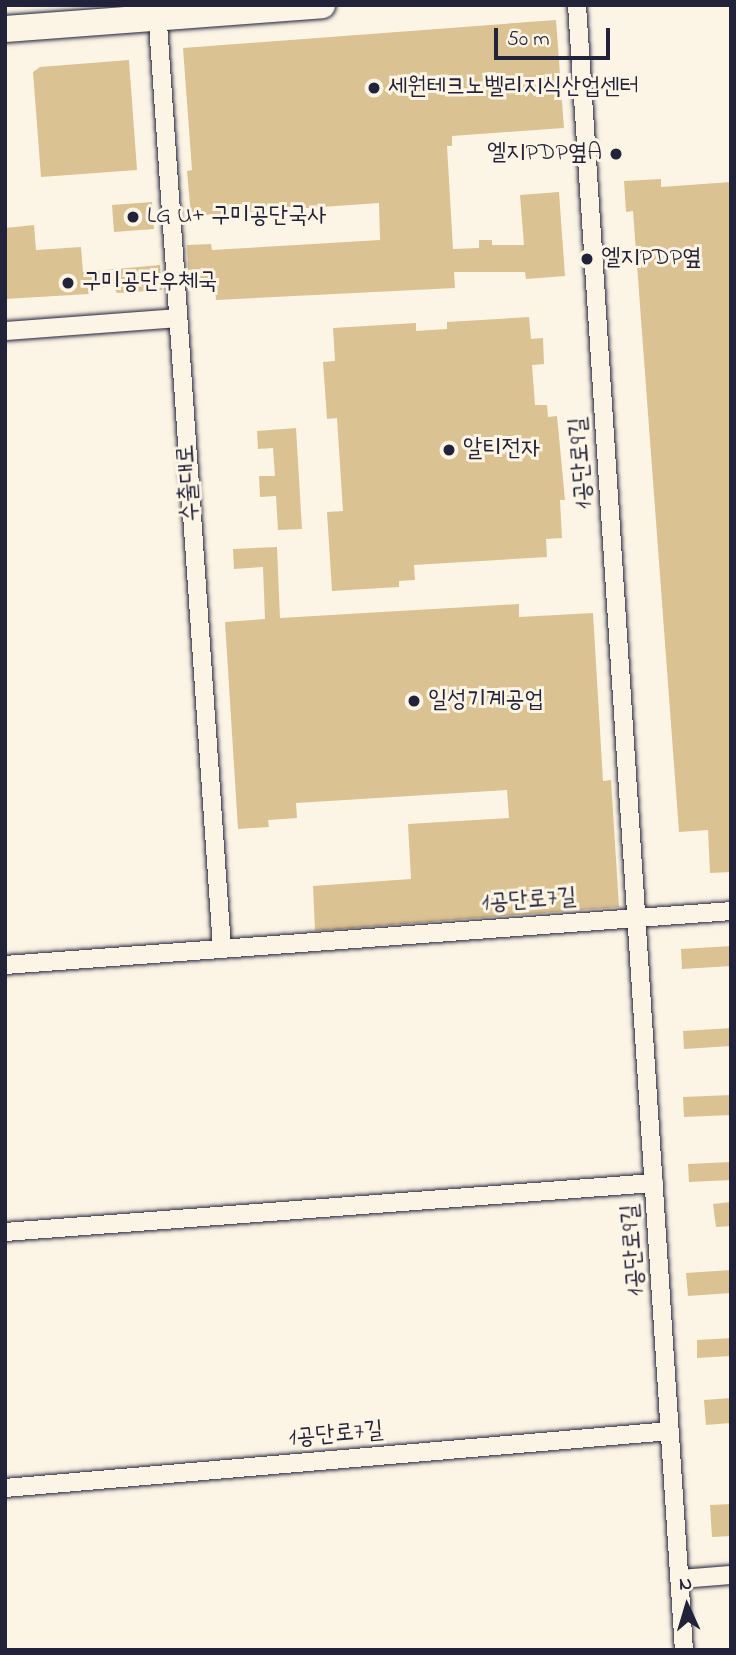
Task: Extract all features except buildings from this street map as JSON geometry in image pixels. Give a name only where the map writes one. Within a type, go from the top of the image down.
[{"type":"main road","points":[[5,14],[123,5]]},
{"type":"main road","points":[[5,29],[157,11],[323,5]]},
{"type":"street","name":"1공단로9길","points":[[577,5],[684,1650]]},
{"type":"street","name":"수출대로","points":[[157,11],[222,949]]},
{"type":"street","points":[[5,331],[177,318]]},
{"type":"street","points":[[637,918],[731,911]]},
{"type":"street","name":"1공단로7길","points":[[5,965],[637,918]]},
{"type":"street","points":[[5,1232],[654,1183]]},
{"type":"street","name":"1공단로7길","points":[[5,1488],[670,1431]]},
{"type":"street","points":[[680,1579],[731,1575]]},
{"type":"place","name":"세원테크노벨리지식산업센터","points":[[374,88]]},
{"type":"place","name":"엘지PDP옆A","points":[[616,154]]},
{"type":"place","name":"LG U+ 구미공단국사","points":[[133,217]]},
{"type":"place","name":"엘지PDP옆","points":[[587,259]]},
{"type":"place","name":"구미공단우체국","points":[[68,283]]},
{"type":"place","name":"알티전자","points":[[449,450]]},
{"type":"place","name":"일성기계공업","points":[[414,701]]}]
